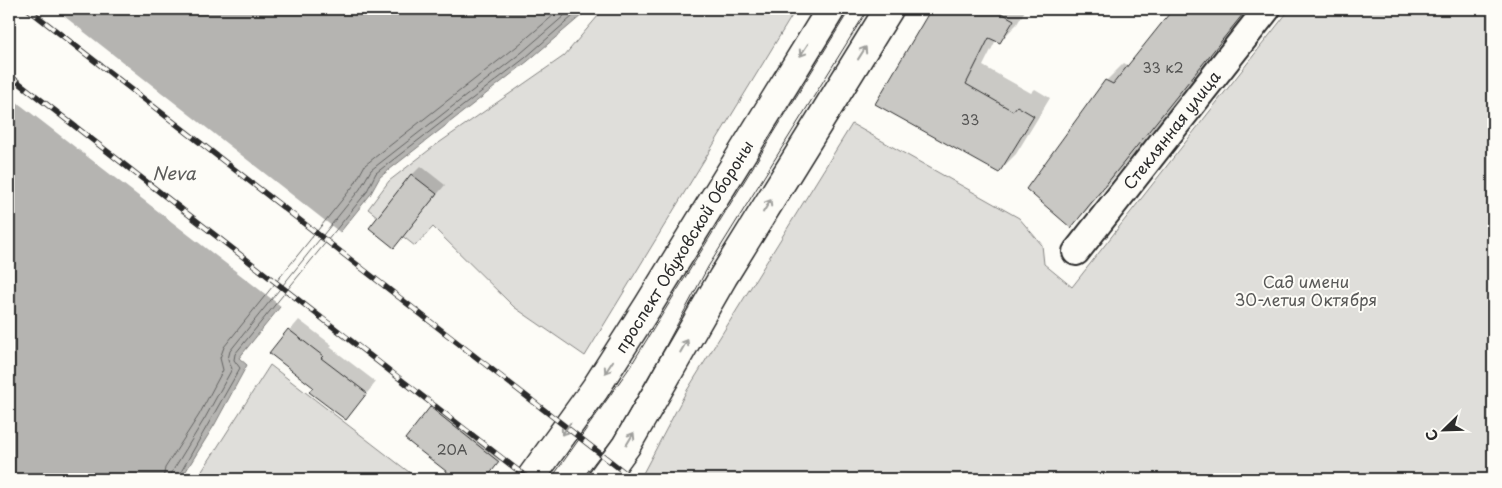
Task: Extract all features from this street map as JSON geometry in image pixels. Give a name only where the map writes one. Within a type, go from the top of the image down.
[{"type":"main road","name":"проспект Обуховской Обороны","points":[[530,479],[594,390],[648,306],[830,9]]},
{"type":"main road","points":[[602,479],[626,446],[723,277],[889,9]]},
{"type":"street","name":"Стеклянная улица","points":[[1076,252],[1267,9]]},
{"type":"green space","points":[[604,9],[796,9],[585,356],[514,307],[433,227],[415,246],[368,209],[389,181],[433,147],[564,56]]},
{"type":"green space","name":"Сад имени 30-летия Октября","points":[[1290,9],[1493,9],[1493,479],[640,479],[686,392],[852,124],[1019,218],[1042,245],[1044,264],[1072,287]]},
{"type":"green space","points":[[270,365],[418,479],[197,479]]},
{"type":"water","name":"Neva","points":[[9,9],[589,9],[528,61],[380,177],[370,195],[239,358],[247,365],[215,424],[181,479],[9,479]]},
{"type":"pier","points":[[9,9],[55,9],[342,234],[282,307],[9,96]]},
{"type":"building","points":[[931,9],[994,9],[1014,20],[1000,43],[989,38],[966,84],[1013,111],[1017,106],[1034,116],[999,173],[875,104]]},
{"type":"building","points":[[1173,9],[1247,9],[1071,228],[1026,189],[1105,80],[1113,84]]},
{"type":"building","points":[[411,174],[437,194],[394,248],[369,228]]},
{"type":"building","points":[[288,329],[323,356],[321,358],[367,393],[346,420],[309,392],[313,387],[269,353]]},
{"type":"building","points":[[430,407],[499,462],[486,479],[456,479],[405,439]]},
{"type":"tram line","points":[[551,479],[630,367],[850,9]]},
{"type":"tram line","points":[[582,479],[614,437],[648,379],[708,267],[868,9]]},
{"type":"railway","points":[[28,9],[633,479]]},
{"type":"railway","points":[[9,75],[529,479]]}]
